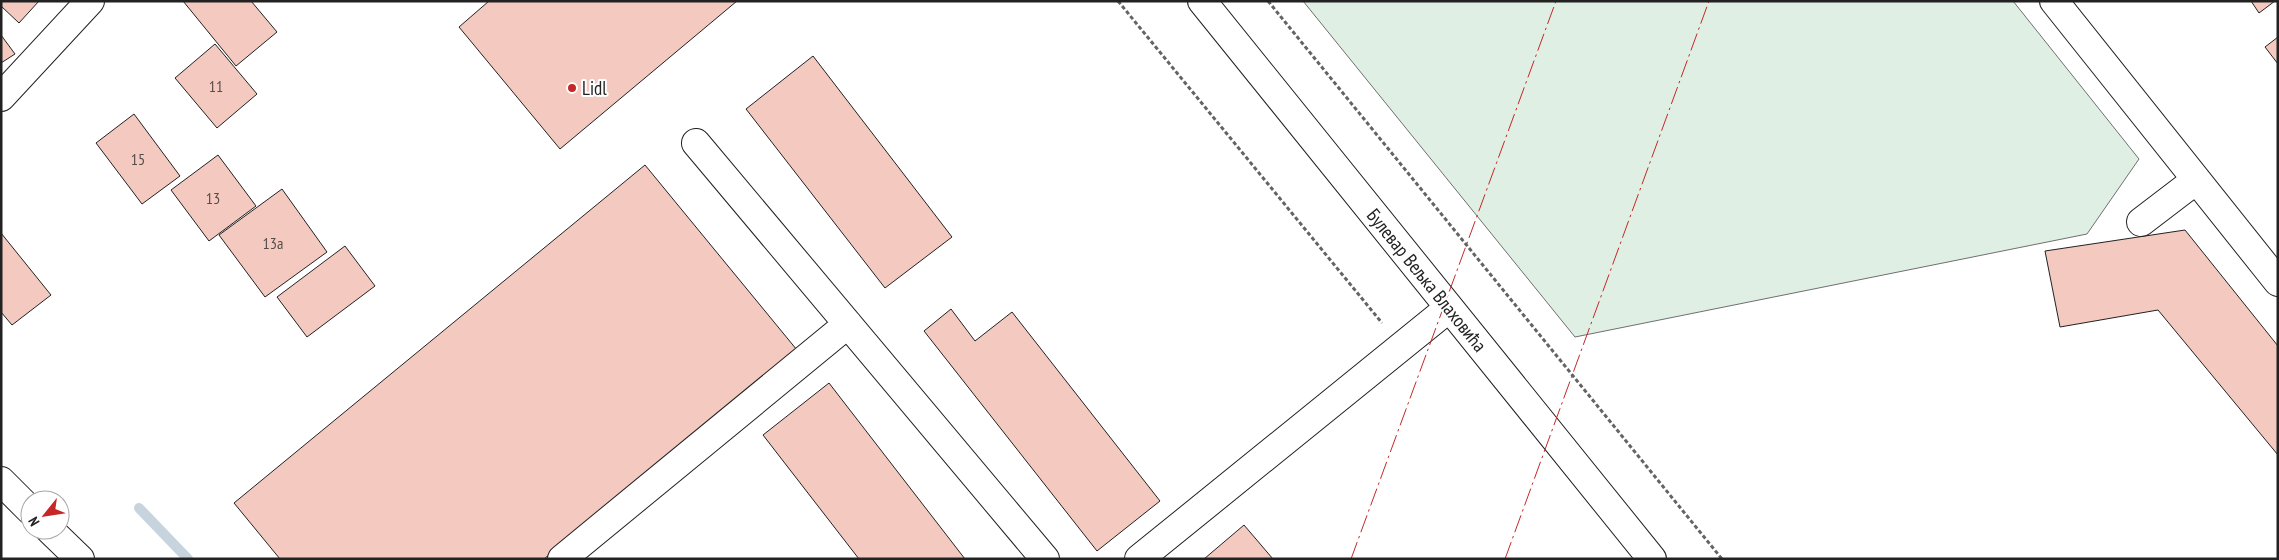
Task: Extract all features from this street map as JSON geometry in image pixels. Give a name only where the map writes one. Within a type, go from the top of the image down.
[{"type":"main road","points":[[1,96],[90,1]]},
{"type":"main road","name":"Булевар Вељка Влаховића","points":[[1202,1],[1652,559]]},
{"type":"main road","points":[[2054,1],[2278,282]]},
{"type":"main road","points":[[696,143],[1045,559]]},
{"type":"main road","points":[[2141,222],[2196,180]]},
{"type":"main road","points":[[1139,559],[1449,308]]},
{"type":"main road","points":[[562,559],[848,324]]},
{"type":"main road","points":[[1,481],[20,500]]},
{"type":"main road","points":[[60,540],[75,554]]},
{"type":"path","points":[[1118,1],[1402,346]]},
{"type":"path","points":[[1268,1],[1722,559]]},
{"type":"green space","points":[[1303,1],[2013,1],[2139,159],[2087,234],[1575,337]]},
{"type":"building","points":[[1,1],[39,1],[19,23],[1,6]]},
{"type":"building","points":[[183,1],[251,1],[277,32],[236,66]]},
{"type":"building","name":"Lidl","points":[[489,1],[737,1],[560,149],[459,27]]},
{"type":"building","points":[[2251,1],[2275,1],[2259,13]]},
{"type":"building","points":[[1,35],[15,54],[1,63]]},
{"type":"building","points":[[2278,37],[2278,64],[2265,47]]},
{"type":"building","points":[[215,44],[257,94],[217,128],[175,78]]},
{"type":"building","points":[[813,56],[952,237],[885,288],[746,109]]},
{"type":"building","points":[[134,114],[180,176],[142,204],[96,143]]},
{"type":"building","points":[[218,155],[256,206],[209,241],[171,190]]},
{"type":"building","points":[[645,165],[797,350],[544,559],[280,559],[234,503]]},
{"type":"building","points":[[282,189],[327,252],[265,297],[219,235]]},
{"type":"building","points":[[2185,230],[2278,346],[2278,455],[2158,310],[2060,327],[2045,251]]},
{"type":"building","points":[[1,233],[51,295],[12,325],[1,312]]},
{"type":"building","points":[[345,246],[375,286],[307,337],[277,297]]},
{"type":"building","points":[[951,309],[975,341],[1012,312],[1160,501],[1097,551],[924,331]]},
{"type":"building","points":[[829,383],[965,559],[859,559],[763,435]]},
{"type":"building","points":[[1244,525],[1273,559],[1204,559]]},
{"type":"waterway","points":[[139,508],[188,559]]},
{"type":"power","points":[[1351,559],[1556,1]]},
{"type":"power","points":[[1505,559],[1709,1]]},
{"type":"place","name":"Lidl","points":[[572,88]]}]
